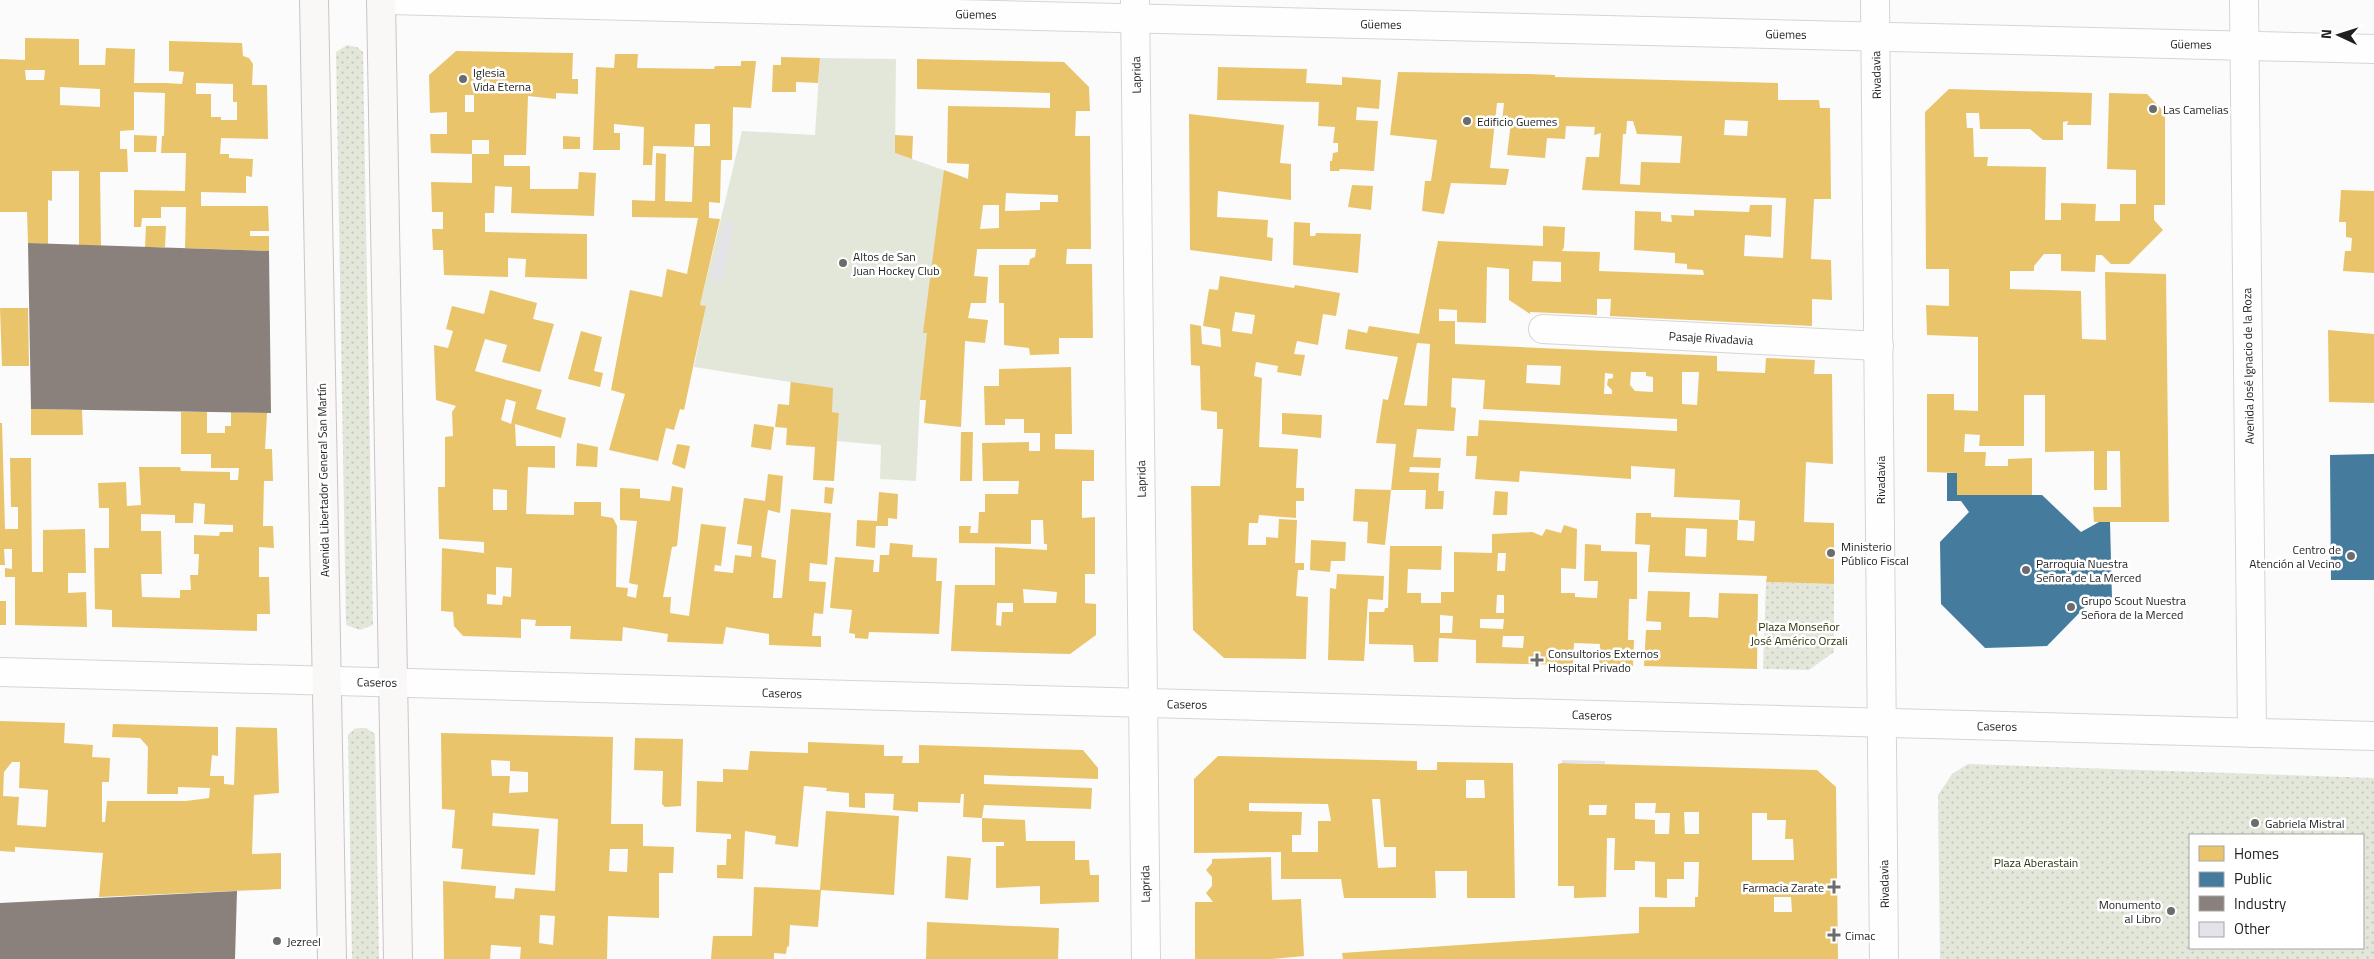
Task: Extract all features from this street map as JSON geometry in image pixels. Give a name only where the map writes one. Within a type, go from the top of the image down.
[{"type":"main road","name":"Avenida Libertador General San Martín","points":[[314,0],[332,959]]},
{"type":"main road","points":[[381,0],[398,959]]},
{"type":"street","name":"Güemes","points":[[388,0],[1135,9],[1876,36],[2374,49]]},
{"type":"street","name":"Rivadavia","points":[[1875,0],[1884,959]]},
{"type":"street","name":"Avenida José Ignacio de la Roza","points":[[2244,0],[2252,733]]},
{"type":"street","name":"Laprida","points":[[1135,9],[1146,959]]},
{"type":"street","name":"Pasaje Rivadavia","points":[[1543,329],[1879,346]]},
{"type":"street","name":"Caseros","points":[[0,672],[2374,736]]},
{"type":"green space","points":[[347,45],[357,47],[363,52],[373,625],[360,630],[346,625],[336,52]]},
{"type":"green space","name":"Altos de San Juan Hockey Club","points":[[820,58],[896,59],[895,153],[986,185],[965,341],[961,402],[920,400],[916,481],[880,479],[881,445],[837,441],[839,413],[789,405],[790,382],[694,367],[706,306],[700,305],[742,131],[815,135]]},
{"type":"green space","name":"Plaza Monseñor José Américo Orzali","points":[[1766,582],[1834,584],[1834,652],[1809,670],[1763,669]]},
{"type":"green space","points":[[366,728],[375,734],[379,959],[352,959],[348,735],[354,729]]},
{"type":"green space","name":"Plaza Aberastain","points":[[1968,764],[2374,778],[2374,959],[1940,959],[1938,795],[1952,774]]},
{"type":"building: Homes","points":[[25,38],[79,39],[79,65],[105,65],[106,48],[135,49],[134,83],[182,84],[184,72],[169,71],[169,41],[242,43],[243,56],[249,58],[253,64],[252,85],[267,85],[268,139],[221,138],[220,154],[229,154],[229,158],[253,159],[252,177],[246,176],[246,193],[201,192],[201,206],[268,206],[269,231],[250,231],[250,236],[269,236],[269,251],[185,248],[186,207],[161,207],[161,218],[142,218],[141,227],[134,227],[134,190],[185,191],[186,153],[161,153],[162,136],[164,136],[165,93],[134,92],[134,130],[120,131],[120,149],[127,149],[128,172],[100,172],[101,246],[79,246],[79,171],[52,171],[52,201],[48,200],[48,244],[28,243],[27,212],[0,212],[0,59],[25,60]],"holes":[[[25,70],[45,70],[44,80],[26,80]],[[196,83],[233,84],[233,102],[237,102],[237,120],[221,120],[221,117],[211,117],[211,94],[196,94]],[[60,87],[100,89],[100,107],[60,105]]]},
{"type":"building: Homes","points":[[456,51],[573,53],[572,79],[578,79],[578,94],[556,93],[556,99],[528,96],[526,155],[504,155],[504,166],[530,166],[530,189],[578,189],[579,172],[596,173],[594,216],[511,213],[512,187],[495,186],[494,213],[485,213],[485,232],[587,234],[587,279],[525,277],[526,259],[508,258],[508,277],[444,275],[443,250],[433,250],[432,229],[443,229],[443,212],[432,212],[431,182],[472,183],[472,154],[431,153],[430,134],[447,134],[447,112],[430,113],[429,75]],"holes":[[[465,95],[474,95],[474,112],[465,112]],[[472,140],[489,140],[489,154],[472,154]]]},
{"type":"building: Homes","points":[[615,54],[638,54],[637,68],[714,69],[715,66],[741,66],[741,61],[756,61],[751,108],[733,107],[732,160],[721,160],[720,203],[709,202],[709,218],[720,219],[700,305],[706,306],[684,410],[680,409],[674,430],[666,428],[658,461],[609,450],[625,394],[611,390],[630,290],[662,297],[667,269],[687,274],[698,218],[632,217],[632,200],[655,201],[656,153],[666,154],[665,201],[692,202],[694,147],[653,146],[652,165],[643,165],[644,127],[614,124],[614,133],[620,133],[620,150],[593,150],[596,67],[614,68]],"holes":[[[695,124],[710,124],[710,146],[694,146]]]},
{"type":"building: Homes","points":[[781,57],[820,58],[818,83],[796,82],[796,92],[772,92],[773,65],[781,65]]},
{"type":"building: Homes","points":[[917,59],[1064,62],[1089,87],[1090,111],[1076,111],[1075,136],[1090,136],[1091,249],[1067,249],[1066,264],[1092,264],[1093,338],[1059,338],[1059,354],[1030,355],[1029,348],[1004,345],[1004,303],[999,303],[999,265],[1029,265],[1030,259],[1035,257],[1036,249],[977,249],[974,276],[988,277],[986,303],[971,303],[968,318],[988,320],[985,343],[965,341],[961,427],[924,423],[926,400],[920,400],[927,333],[923,333],[944,170],[968,179],[969,164],[947,163],[948,106],[1050,108],[1050,93],[917,89]],"holes":[[[1006,193],[1058,195],[1058,202],[1040,202],[1040,210],[1005,211]],[[983,205],[999,205],[999,228],[980,229]]]},
{"type":"building: Homes","points":[[1218,67],[1307,69],[1306,83],[1342,85],[1342,77],[1381,80],[1379,109],[1357,107],[1356,120],[1378,121],[1374,171],[1340,169],[1339,171],[1330,171],[1330,161],[1332,161],[1333,153],[1338,152],[1338,143],[1333,143],[1335,127],[1318,126],[1319,102],[1217,100]]},
{"type":"building: Homes","points":[[1398,72],[1528,74],[1555,75],[1555,77],[1778,83],[1778,100],[1819,100],[1820,108],[1830,108],[1831,199],[1814,199],[1811,259],[1831,260],[1832,300],[1812,299],[1812,326],[1610,316],[1611,299],[1597,299],[1597,315],[1530,312],[1530,314],[1509,300],[1509,269],[1487,267],[1486,323],[1457,322],[1457,310],[1439,309],[1439,321],[1455,321],[1455,344],[1717,356],[1717,371],[1765,373],[1766,358],[1815,360],[1814,374],[1832,374],[1833,464],[1806,462],[1804,522],[1834,523],[1834,584],[1766,582],[1767,576],[1648,572],[1650,545],[1635,544],[1636,513],[1651,513],[1651,517],[1738,520],[1737,540],[1754,541],[1755,521],[1739,520],[1740,500],[1674,497],[1675,469],[1631,466],[1631,479],[1520,471],[1519,482],[1475,479],[1477,456],[1466,456],[1467,436],[1478,436],[1479,420],[1677,431],[1677,419],[1483,409],[1485,380],[1452,378],[1451,407],[1456,408],[1454,431],[1417,429],[1413,457],[1441,458],[1440,468],[1410,467],[1409,472],[1439,473],[1438,491],[1444,491],[1443,509],[1425,509],[1426,490],[1391,490],[1396,444],[1376,443],[1383,399],[1388,400],[1398,357],[1345,349],[1348,329],[1367,333],[1369,326],[1419,334],[1438,241],[1543,246],[1543,226],[1565,227],[1562,251],[1600,252],[1599,271],[1704,275],[1703,270],[1687,269],[1687,264],[1675,263],[1675,253],[1634,250],[1635,211],[1661,212],[1661,221],[1672,222],[1671,215],[1694,216],[1694,210],[1749,212],[1750,205],[1772,205],[1771,237],[1745,235],[1744,256],[1783,258],[1786,198],[1582,190],[1586,157],[1599,157],[1601,133],[1594,135],[1595,127],[1566,126],[1565,139],[1547,138],[1545,158],[1507,155],[1511,122],[1502,122],[1504,103],[1497,103],[1490,168],[1509,169],[1506,185],[1451,183],[1444,214],[1422,211],[1425,181],[1431,181],[1437,140],[1390,135]],"holes":[[[1725,120],[1748,121],[1747,136],[1724,135]],[[1627,121],[1633,121],[1637,134],[1682,136],[1680,163],[1641,162],[1640,185],[1620,184],[1623,134],[1626,134]],[[1533,261],[1561,262],[1561,282],[1532,281]],[[1417,343],[1430,344],[1427,406],[1404,405]],[[1527,365],[1561,366],[1560,385],[1526,383]],[[1631,372],[1646,372],[1646,376],[1653,377],[1653,392],[1635,391],[1630,385]],[[1682,372],[1699,372],[1697,405],[1682,404]],[[1605,373],[1613,374],[1613,378],[1608,379],[1607,385],[1612,390],[1612,394],[1604,394]],[[1686,528],[1707,529],[1706,557],[1685,556]]]},
{"type":"building: Homes","points":[[1949,89],[2092,93],[2091,125],[2067,125],[2068,121],[2063,122],[2063,140],[2043,140],[2030,129],[1980,129],[1979,113],[1966,113],[1967,128],[1973,128],[1974,157],[1988,157],[1987,166],[2046,167],[2045,220],[2061,220],[2061,203],[2096,204],[2095,221],[2120,221],[2120,204],[2136,204],[2136,170],[2107,169],[2109,93],[2147,94],[2165,113],[2165,205],[2154,205],[2154,220],[2163,230],[2129,264],[2111,264],[2102,255],[2096,255],[2095,272],[2061,271],[2061,254],[2044,254],[2034,266],[2034,271],[2010,271],[2010,289],[2081,291],[2082,339],[2106,340],[2105,272],[2166,274],[2169,522],[2094,522],[2093,507],[2121,507],[2120,451],[2107,451],[2107,490],[2094,490],[2094,451],[2045,452],[2045,395],[2024,395],[2024,446],[1979,446],[1980,435],[1965,434],[1964,452],[1986,452],[1985,466],[2008,466],[2008,459],[2032,458],[2032,495],[1957,495],[1957,473],[1927,472],[1927,394],[1954,394],[1954,410],[1978,411],[1978,337],[1927,335],[1926,305],[1949,306],[1949,269],[1926,269],[1925,112]]},
{"type":"building: Homes","points":[[1189,114],[1284,125],[1280,163],[1291,164],[1291,200],[1218,191],[1217,217],[1268,220],[1267,237],[1273,238],[1272,261],[1190,250]]},
{"type":"building: Homes","points":[[134,135],[157,136],[156,152],[134,152]]},
{"type":"building: Homes","points":[[895,135],[913,136],[912,159],[895,153]]},
{"type":"building: Homes","points":[[563,136],[580,137],[580,149],[563,149]]},
{"type":"building: Homes","points":[[1352,185],[1373,186],[1371,210],[1348,207]]},
{"type":"building: Homes","points":[[2341,190],[2374,191],[2374,273],[2343,271],[2345,251],[2351,251],[2352,238],[2346,237],[2346,222],[2339,222]]},
{"type":"building: Homes","points":[[1294,222],[1310,223],[1310,236],[1315,236],[1316,233],[1361,234],[1358,273],[1293,265]]},
{"type":"building: Homes","points":[[146,226],[166,226],[165,247],[145,247]]},
{"type":"building: Homes","points":[[1220,276],[1294,288],[1295,285],[1340,293],[1336,316],[1323,314],[1318,345],[1297,341],[1294,354],[1305,355],[1301,376],[1277,372],[1278,366],[1256,362],[1254,376],[1262,378],[1259,447],[1298,449],[1296,488],[1304,488],[1304,501],[1296,501],[1296,518],[1259,515],[1258,523],[1249,523],[1248,545],[1266,545],[1266,537],[1278,538],[1279,519],[1297,520],[1295,563],[1304,563],[1304,570],[1298,570],[1296,596],[1308,597],[1306,659],[1224,658],[1193,630],[1191,486],[1220,486],[1223,429],[1217,429],[1217,412],[1201,410],[1200,366],[1191,365],[1190,324],[1201,326],[1202,344],[1221,347],[1220,329],[1203,326],[1209,289],[1218,290]],"holes":[[[1235,312],[1255,315],[1252,334],[1232,331]]]},
{"type":"building: Homes","points":[[490,290],[537,303],[533,319],[554,324],[540,372],[502,362],[507,345],[485,339],[475,371],[542,390],[536,409],[566,418],[561,438],[515,424],[516,446],[555,446],[555,468],[528,467],[526,514],[574,515],[574,502],[601,502],[601,516],[613,518],[617,526],[616,587],[628,588],[627,596],[636,598],[638,585],[629,583],[637,521],[620,520],[620,488],[640,489],[640,498],[670,501],[672,486],[683,488],[677,546],[672,547],[663,597],[671,597],[670,613],[689,616],[701,524],[726,527],[721,566],[715,565],[714,571],[733,573],[735,555],[751,557],[752,546],[737,544],[744,498],[765,501],[768,474],[783,476],[780,513],[768,510],[761,557],[776,560],[773,598],[782,598],[791,509],[831,513],[827,565],[810,563],[809,581],[826,582],[823,614],[814,613],[812,636],[821,636],[821,647],[769,645],[769,634],[726,627],[723,644],[667,642],[668,634],[623,627],[622,641],[570,639],[571,626],[535,626],[536,620],[521,619],[521,638],[463,636],[454,626],[453,612],[441,611],[442,548],[484,553],[484,542],[439,539],[438,487],[445,487],[445,437],[453,436],[452,412],[456,406],[436,400],[434,345],[448,348],[453,331],[446,329],[452,306],[484,314]],"holes":[[[506,399],[516,402],[511,424],[501,420]],[[493,489],[507,490],[507,510],[493,510]],[[496,567],[512,568],[511,597],[503,596],[502,605],[487,604],[487,594],[496,595]]]},
{"type":"building: Homes","points":[[0,308],[28,308],[29,366],[2,366]]},
{"type":"building: Homes","points":[[2328,330],[2374,334],[2374,403],[2329,402]]},
{"type":"building: Homes","points":[[581,331],[602,337],[594,371],[603,373],[600,387],[568,379]]},
{"type":"building: Homes","points":[[1071,367],[1072,434],[1055,434],[1055,449],[1094,450],[1094,481],[1082,481],[1082,518],[1095,517],[1095,574],[1085,574],[1085,603],[1096,604],[1096,635],[1070,654],[951,651],[955,585],[995,585],[995,547],[1047,550],[1047,544],[1044,544],[1043,520],[1031,520],[1031,544],[959,543],[959,526],[971,526],[970,533],[978,533],[979,512],[985,512],[985,494],[1018,494],[1019,481],[983,481],[982,443],[1029,442],[1029,451],[1040,451],[1040,433],[1024,433],[1024,419],[1005,419],[1005,425],[985,425],[984,386],[999,386],[999,369]],"holes":[[[1023,589],[1057,592],[1056,603],[1024,603]],[[997,603],[1013,603],[1013,612],[1002,612],[1001,626],[996,625]]]},
{"type":"building: Homes","points":[[791,382],[833,388],[832,412],[839,413],[834,481],[813,480],[815,447],[786,445],[787,428],[775,427],[778,404],[789,405]]},
{"type":"building: Homes","points":[[31,409],[82,410],[83,435],[31,435]]},
{"type":"building: Homes","points":[[181,412],[207,412],[207,433],[225,433],[225,426],[231,426],[231,412],[267,413],[265,449],[272,449],[273,481],[264,481],[263,526],[273,526],[274,548],[259,547],[259,577],[269,577],[270,614],[257,614],[257,631],[112,627],[112,610],[95,609],[94,548],[109,548],[109,508],[99,508],[98,483],[126,482],[127,506],[141,505],[139,467],[180,467],[181,471],[230,472],[230,480],[238,480],[239,468],[211,468],[211,454],[181,454]],"holes":[[[194,503],[205,504],[204,524],[233,525],[233,532],[220,532],[219,536],[194,535],[194,554],[199,554],[198,575],[190,575],[191,590],[180,590],[180,598],[142,597],[141,574],[162,574],[161,531],[141,531],[141,514],[175,515],[175,523],[193,523]]]},
{"type":"building: Homes","points":[[1282,413],[1322,415],[1321,438],[1282,434]]},
{"type":"building: Homes","points":[[0,423],[2,423],[5,529],[18,529],[18,507],[11,507],[10,458],[31,458],[32,572],[43,572],[43,530],[85,529],[86,573],[68,573],[68,593],[86,592],[87,627],[15,625],[15,577],[5,577],[5,568],[12,569],[12,549],[4,549],[5,565],[0,565]]},
{"type":"building: Homes","points":[[754,424],[774,427],[771,450],[751,447]]},
{"type":"building: Homes","points":[[961,432],[973,432],[972,481],[960,481]]},
{"type":"building: Homes","points":[[577,443],[598,447],[597,467],[576,466]]},
{"type":"building: Homes","points":[[677,444],[690,446],[685,469],[672,464]]},
{"type":"building: Homes","points":[[825,487],[834,488],[832,504],[824,503]]},
{"type":"building: Homes","points":[[1355,489],[1391,490],[1385,545],[1367,543],[1368,522],[1353,521]]},
{"type":"building: Homes","points":[[1495,491],[1508,492],[1507,515],[1493,515]]},
{"type":"building: Homes","points":[[879,492],[898,494],[897,519],[888,518],[888,526],[876,526],[875,548],[856,546],[857,520],[877,521]]},
{"type":"building: Homes","points":[[1564,525],[1577,529],[1576,569],[1561,568],[1561,593],[1575,593],[1575,597],[1597,598],[1598,581],[1584,581],[1585,544],[1601,545],[1601,551],[1637,552],[1637,599],[1629,599],[1628,640],[1634,640],[1633,666],[1599,665],[1600,644],[1574,643],[1573,665],[1476,663],[1476,640],[1439,638],[1438,662],[1414,662],[1413,645],[1369,644],[1369,612],[1384,612],[1385,608],[1388,608],[1390,546],[1442,546],[1441,570],[1408,569],[1407,593],[1421,593],[1421,603],[1441,603],[1441,592],[1454,592],[1454,552],[1492,553],[1492,534],[1532,532],[1542,536],[1546,529],[1561,533]],"holes":[[[1498,553],[1506,553],[1505,571],[1497,571]],[[1497,595],[1504,595],[1504,613],[1496,613]],[[1440,615],[1453,616],[1452,633],[1440,633]],[[1480,619],[1504,619],[1503,629],[1480,628]],[[1503,636],[1524,636],[1523,648],[1502,647]]]},
{"type":"building: Homes","points":[[1311,540],[1346,542],[1345,561],[1331,561],[1330,572],[1310,570]]},
{"type":"building: Homes","points":[[890,543],[913,545],[912,557],[937,558],[936,581],[942,581],[939,634],[869,632],[868,639],[855,638],[855,634],[849,633],[852,610],[830,608],[835,557],[874,560],[873,572],[879,572],[880,555],[889,555]]},
{"type":"building: Homes","points":[[1337,574],[1384,576],[1383,600],[1368,599],[1364,661],[1328,660],[1330,588],[1336,589]]},
{"type":"building: Homes","points":[[1648,591],[1690,592],[1689,617],[1718,618],[1719,593],[1758,594],[1757,669],[1644,666],[1646,630],[1661,630],[1661,622],[1646,621]]},
{"type":"building: Homes","points":[[0,601],[6,601],[6,625],[0,625]]},
{"type":"building: Homes","points":[[0,721],[65,723],[64,743],[93,745],[92,757],[110,758],[109,782],[102,782],[102,822],[105,822],[107,801],[186,801],[209,798],[210,788],[178,787],[178,794],[147,794],[148,747],[140,738],[112,737],[113,724],[218,727],[218,756],[212,755],[210,776],[224,776],[224,784],[234,785],[236,727],[277,728],[279,793],[254,795],[252,854],[281,853],[281,889],[99,897],[103,853],[15,847],[15,852],[0,851]],"holes":[[[12,762],[20,762],[19,788],[48,790],[46,827],[17,825],[19,797],[3,796],[4,772]]]},
{"type":"building: Homes","points":[[441,733],[613,737],[611,824],[643,824],[643,846],[674,847],[673,873],[659,873],[659,918],[608,916],[607,959],[520,959],[521,947],[491,945],[490,959],[444,959],[443,881],[496,886],[495,898],[514,899],[515,888],[555,891],[558,819],[493,813],[492,826],[539,829],[535,875],[461,869],[463,849],[452,848],[455,810],[442,809]],"holes":[[[491,760],[510,761],[510,771],[528,772],[528,792],[509,793],[510,776],[492,776]],[[610,849],[628,849],[627,872],[609,871]],[[540,915],[555,916],[553,945],[539,943]]]},
{"type":"building: Homes","points":[[635,738],[683,739],[681,806],[665,807],[662,804],[663,771],[634,770]]},
{"type":"building: Homes","points":[[808,742],[884,745],[884,756],[903,756],[902,763],[919,763],[919,745],[1083,750],[1098,768],[1098,779],[984,775],[984,784],[1092,788],[1091,809],[984,805],[982,818],[963,817],[964,794],[961,794],[960,803],[918,802],[918,812],[893,810],[894,794],[865,793],[865,808],[849,807],[849,793],[826,791],[827,788],[804,786],[798,847],[775,844],[776,836],[745,831],[743,879],[717,878],[717,865],[726,865],[727,839],[731,839],[731,834],[696,832],[697,781],[723,782],[723,769],[748,770],[750,751],[808,753]]},
{"type":"building: Homes","points":[[1218,756],[1417,761],[1417,770],[1437,770],[1437,762],[1513,763],[1515,898],[1467,898],[1467,871],[1435,871],[1436,898],[1344,898],[1341,879],[1281,879],[1281,852],[1194,853],[1194,779]],"holes":[[[1466,780],[1484,780],[1485,798],[1466,798]],[[1372,799],[1380,799],[1384,847],[1396,847],[1396,867],[1378,868]],[[1249,803],[1328,804],[1331,821],[1318,821],[1318,852],[1292,852],[1292,835],[1301,835],[1302,812],[1249,811]]]},
{"type":"building: Homes","points":[[1558,764],[1817,770],[1836,787],[1838,959],[1343,959],[1342,953],[1639,933],[1639,907],[1695,907],[1695,897],[1698,897],[1699,862],[1684,862],[1684,879],[1667,879],[1667,898],[1655,897],[1655,862],[1635,861],[1635,870],[1614,870],[1615,838],[1607,838],[1606,897],[1574,898],[1574,886],[1558,886]],"holes":[[[1635,803],[1656,803],[1655,813],[1670,813],[1669,834],[1655,834],[1655,820],[1635,819]],[[1589,805],[1607,805],[1606,815],[1589,815]],[[1684,812],[1699,812],[1699,834],[1685,834]],[[1752,813],[1767,813],[1767,820],[1786,820],[1785,839],[1793,839],[1794,860],[1752,860]],[[1774,897],[1791,897],[1792,912],[1774,912]]]},
{"type":"building: Homes","points":[[826,811],[899,816],[894,895],[821,890],[818,927],[790,925],[789,946],[787,947],[786,954],[774,953],[774,959],[711,959],[713,936],[752,936],[754,887],[820,890]]},
{"type":"building: Homes","points":[[982,818],[1025,820],[1026,841],[1075,841],[1075,860],[1089,860],[1090,875],[1099,875],[1099,902],[1040,904],[1040,886],[996,888],[996,846],[1004,846],[1004,842],[982,842]]},
{"type":"building: Homes","points":[[947,856],[971,858],[968,900],[945,898]]},
{"type":"building: Homes","points":[[1271,857],[1272,900],[1301,899],[1304,956],[1272,959],[1195,959],[1195,902],[1213,902],[1206,893],[1212,886],[1212,877],[1206,870],[1212,863],[1212,859]]},
{"type":"building: Homes","points":[[927,922],[1059,928],[1058,959],[926,959]]},
{"type":"building: Public","points":[[2374,454],[2374,580],[2331,580],[2330,455]]},
{"type":"building: Public","name":"Parroquia Nuestra Señora de La Merced","points":[[1947,473],[1957,473],[1957,495],[2042,495],[2081,532],[2099,522],[2110,522],[2112,599],[2090,599],[2090,602],[2047,646],[1985,648],[1941,604],[1940,542],[1969,512],[1961,501],[1947,501]]},
{"type":"building: Industry","points":[[28,243],[269,251],[271,413],[31,409]]},
{"type":"building: Industry","points":[[237,891],[235,959],[0,959],[0,903]]},
{"type":"building: Other","points":[[725,221],[734,223],[721,282],[711,279]]},
{"type":"building: Other","points":[[1562,760],[1605,761],[1605,764],[1562,763]]},
{"type":"place","name":"Iglesia Vida Eterna","points":[[463,79]]},
{"type":"place","name":"Las Camelias","points":[[2153,109]]},
{"type":"place","name":"Edificio Guemes","points":[[1467,121]]},
{"type":"place","name":"Altos de San Juan Hockey Club","points":[[843,263]]},
{"type":"place","name":"Ministerio Público Fiscal","points":[[1831,553]]},
{"type":"place","name":"Centro de Atención al Vecino","points":[[2351,556]]},
{"type":"place","name":"Parroquia Nuestra Señora de La Merced","points":[[2026,570]]},
{"type":"place","name":"Grupo Scout Nuestra Señora de la Merced","points":[[2071,607]]},
{"type":"place","name":"Consultorios Externos Hospital Privado","points":[[1537,660]]},
{"type":"place","name":"Gabriela Mistral","points":[[2255,823]]},
{"type":"place","name":"Farmacia Zarate","points":[[1834,887]]},
{"type":"place","name":"Monumento al Libro","points":[[2171,911]]},
{"type":"place","name":"Cimac","points":[[1834,935]]},
{"type":"place","name":"Jezreel","points":[[277,941]]}]
